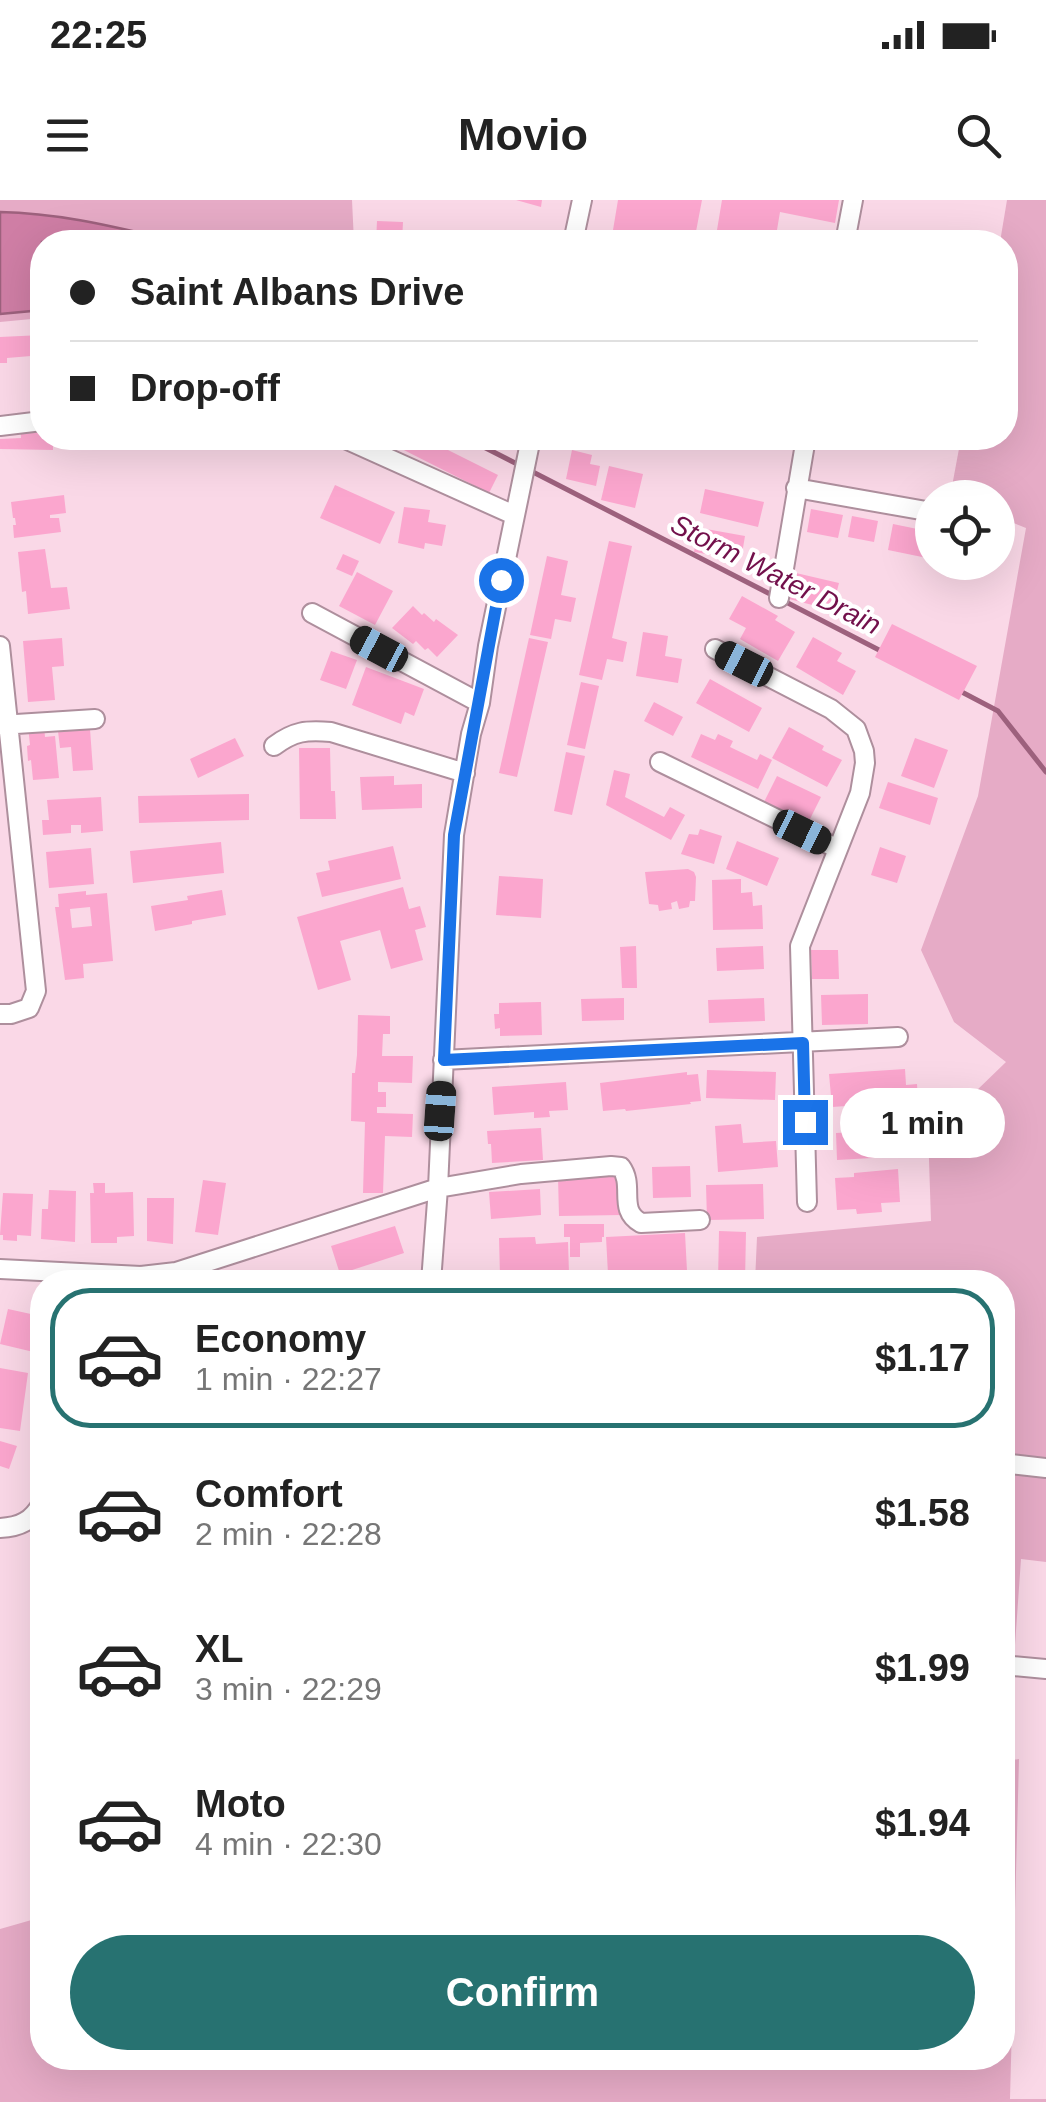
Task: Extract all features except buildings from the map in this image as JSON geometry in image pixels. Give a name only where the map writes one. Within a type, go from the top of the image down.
[{"type":"street","points":[[576,230],[582,200]]},
{"type":"street","points":[[847,230],[853,200]]},
{"type":"street","points":[[0,426],[30,422]]},
{"type":"street","points":[[370,450],[514,515]]},
{"type":"street","points":[[432,1270],[454,835],[528,450]]},
{"type":"street","points":[[779,598],[804,450]]},
{"type":"street","points":[[796,488],[915,509]]},
{"type":"street","points":[[312,613],[480,703]]},
{"type":"street","points":[[0,646],[4,724],[36,991],[30,1008],[0,1014]]},
{"type":"street","points":[[715,649],[831,709],[856,729],[864,751],[860,793],[800,946],[807,1202]]},
{"type":"street","points":[[4,724],[94,719]]},
{"type":"street","points":[[274,746],[290,735],[310,730],[331,732],[465,773]]},
{"type":"street","points":[[660,762],[838,849]]},
{"type":"street","points":[[444,1060],[898,1037]]},
{"type":"street","points":[[182,1270],[438,1188],[521,1174],[621,1168],[626,1174],[628,1210],[634,1220],[700,1220]]},
{"type":"street","points":[[0,1268],[30,1271]]},
{"type":"street","points":[[1015,1464],[1046,1468]]},
{"type":"street","points":[[0,1528],[16,1527],[30,1520]]},
{"type":"street","points":[[1015,1666],[1046,1669]]},
{"type":"shaded area","points":[[0,200],[352,200],[353,230],[30,230],[30,319],[0,322]]},
{"type":"shaded area","points":[[1007,200],[1046,200],[1046,1562],[1021,1559],[1015,1645],[1015,1270],[756,1270],[757,1237],[931,1221],[927,1099],[973,1094],[1006,1062],[954,1022],[921,950],[978,796],[1026,528],[1015,524],[1015,480],[953,480],[959,450],[1018,450],[1018,230],[1002,230]]},
{"type":"shaded area","points":[[0,212],[43,215],[126,230],[30,230],[30,311],[0,314]]},
{"type":"shaded area","points":[[1019,1759],[1015,1910],[1015,1760]]},
{"type":"shaded area","points":[[30,1920],[30,2070],[1011,2070],[1010,2099],[1046,2102],[0,2102],[0,1929]]},
{"type":"waterway","name":"Storm Water Drain","points":[[490,450],[521,466]]},
{"type":"waterway","name":"Storm Water Drain","points":[[531,471],[774,596]]},
{"type":"waterway","name":"Storm Water Drain","points":[[784,601],[881,651]]},
{"type":"waterway","name":"Storm Water Drain","points":[[958,690],[998,711],[1046,772]]},
{"type":"route","points":[[501,580],[454,835],[444,1060],[803,1043],[805,1122]]}]
